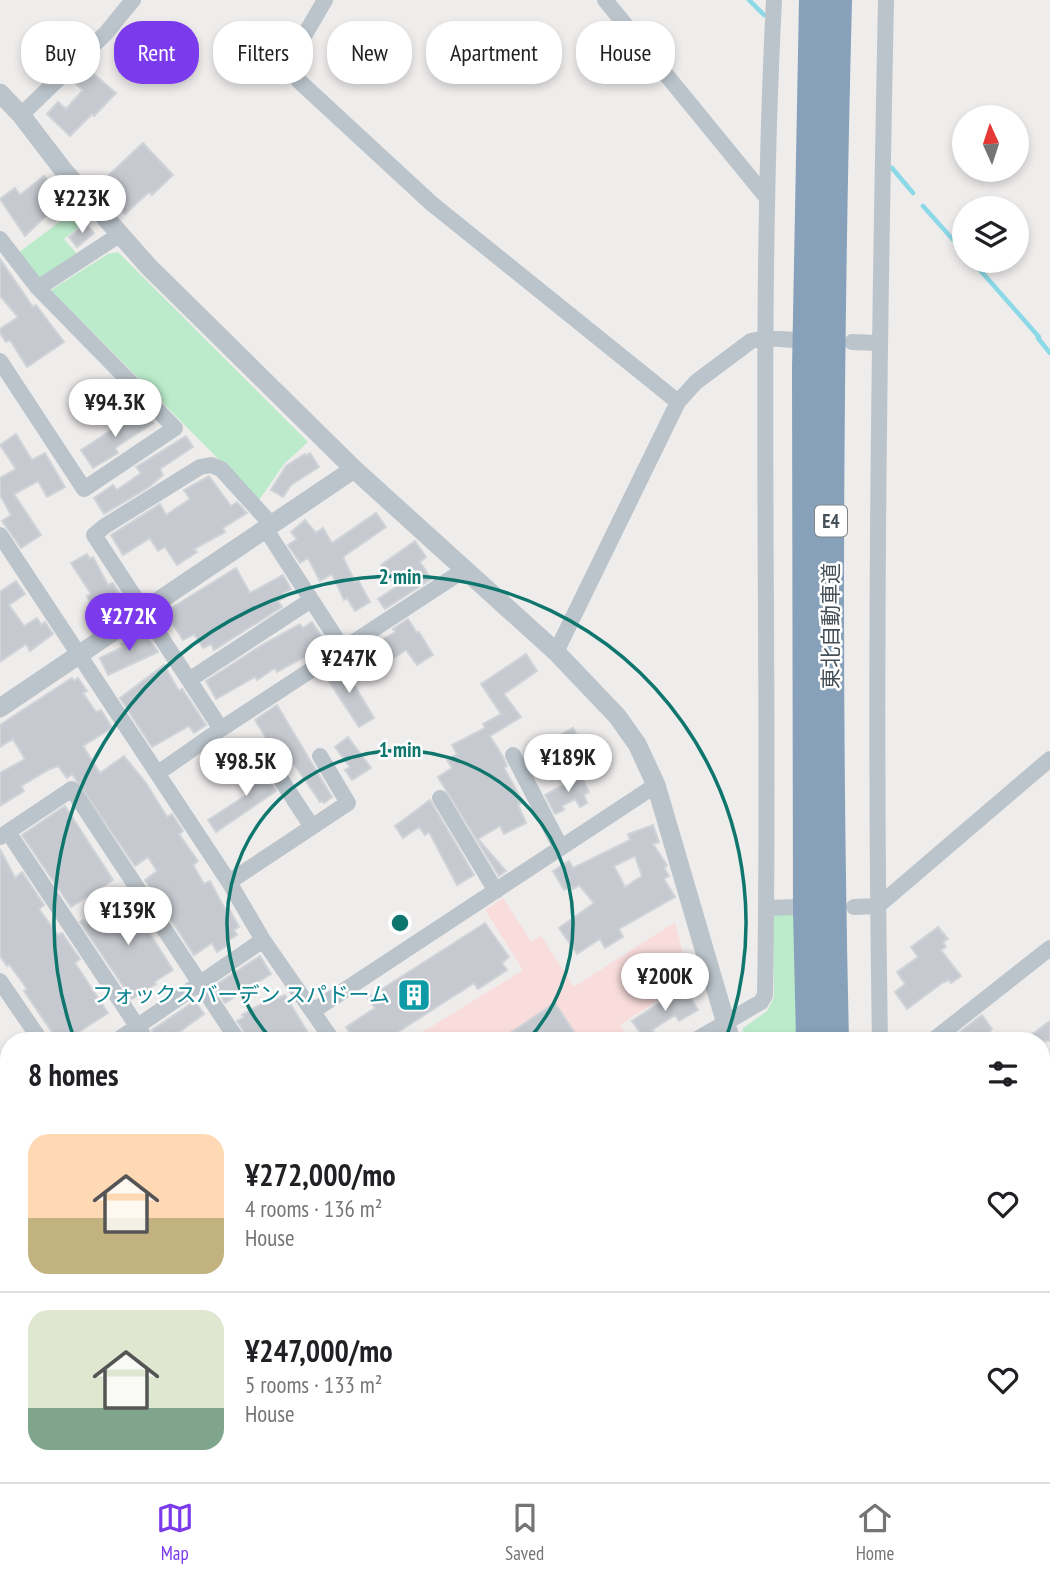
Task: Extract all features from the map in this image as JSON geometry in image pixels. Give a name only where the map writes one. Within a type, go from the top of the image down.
[{"type":"highway","name":"東北自動車道","points":[[810,1032],[806,369],[813,0]]},
{"type":"highway","name":"東北自動車道","points":[[835,1032],[832,913],[831,369],[838,0]]},
{"type":"street","points":[[22,115],[106,33],[133,0]]},
{"type":"street","points":[[325,0],[304,36],[293,67],[299,81],[431,203],[678,402]]},
{"type":"street","points":[[605,0],[767,198]]},
{"type":"street","points":[[0,93],[22,115],[64,172],[119,234],[354,469],[556,652],[617,716],[636,744],[656,786],[729,1032],[765,995],[765,338],[774,0]]},
{"type":"street","points":[[880,1032],[878,343],[886,0]]},
{"type":"street","points":[[38,288],[119,234]]},
{"type":"street","points":[[0,239],[38,288],[176,428],[84,489],[0,361]]},
{"type":"street","points":[[556,652],[678,402],[695,382],[751,341],[765,338],[795,340]]},
{"type":"street","points":[[852,342],[878,343]]},
{"type":"street","points":[[221,729],[94,536],[105,526],[200,467],[211,465],[221,469],[268,526],[343,649]]},
{"type":"street","points":[[0,708],[354,469]]},
{"type":"street","points":[[0,535],[229,882],[263,940],[326,1032]]},
{"type":"street","points":[[158,773],[464,570]]},
{"type":"street","points":[[189,680],[312,600]]},
{"type":"street","points":[[513,755],[561,848]]},
{"type":"street","points":[[229,882],[348,803],[320,756]]},
{"type":"street","points":[[855,907],[878,906],[1050,759]]},
{"type":"street","points":[[276,772],[312,827]]},
{"type":"street","points":[[313,1011],[656,786]]},
{"type":"street","points":[[141,1032],[4,835],[72,789],[232,1032]]},
{"type":"street","points":[[440,798],[496,891]]},
{"type":"street","points":[[766,908],[797,907]]},
{"type":"street","points":[[130,1032],[263,940]]},
{"type":"street","points":[[948,1032],[1050,948]]},
{"type":"street","points":[[0,981],[35,1032]]},
{"type":"shaded area","points":[[503,898],[531,941],[541,936],[574,987],[675,922],[690,980],[620,1025],[625,1032],[423,1032],[523,970],[485,910]]},
{"type":"green space","points":[[78,208],[87,220],[64,239],[78,255],[38,280],[18,253]]},
{"type":"green space","points":[[118,252],[308,442],[284,464],[259,500],[51,290],[108,254]]},
{"type":"green space","points":[[773,913],[794,913],[796,1032],[743,1032],[743,1028],[767,1011],[774,997]]},
{"type":"building","points":[[100,79],[116,93],[70,136],[47,114],[58,102],[66,109],[83,90],[76,84],[100,84]]},
{"type":"building","points":[[143,143],[173,175],[152,195],[149,192],[125,214],[98,185]]},
{"type":"building","points":[[44,176],[64,199],[25,236],[0,199],[15,188],[20,195]]},
{"type":"building","points":[[86,223],[94,233],[77,247],[69,237]]},
{"type":"building","points":[[0,259],[33,307],[36,305],[64,342],[27,367],[10,340],[6,342],[0,333],[0,329],[18,317],[0,296]]},
{"type":"building","points":[[142,410],[153,423],[115,448],[118,453],[93,468],[81,450]]},
{"type":"building","points":[[16,434],[32,460],[45,453],[65,487],[47,497],[38,481],[14,494],[41,535],[21,548],[2,521],[11,515],[0,495],[0,478],[16,469],[0,445]]},
{"type":"building","points":[[186,436],[193,447],[160,469],[163,475],[149,487],[104,514],[94,498],[113,485],[117,490],[141,473],[136,467]]},
{"type":"building","points":[[310,453],[319,467],[291,485],[283,497],[271,490],[286,466]]},
{"type":"building","points":[[209,476],[231,506],[237,502],[247,513],[223,528],[225,532],[194,549],[197,552],[177,565],[165,547],[158,551],[150,538],[123,555],[111,535],[160,504],[166,515],[190,499],[184,490]]},
{"type":"building","points":[[376,513],[386,527],[343,557],[355,582],[358,580],[370,602],[355,611],[347,598],[344,600],[332,574],[320,581],[308,558],[300,563],[288,545],[297,539],[291,532],[305,520],[316,533],[323,528],[332,543]]},
{"type":"building","points":[[415,541],[426,557],[420,562],[431,579],[385,609],[378,599],[396,587],[381,565]]},
{"type":"building","points":[[87,554],[90,559],[93,557],[108,585],[113,583],[121,597],[102,607],[100,603],[93,607],[87,596],[91,594],[71,563]]},
{"type":"building","points":[[236,568],[250,593],[283,575],[291,589],[283,593],[285,597],[278,601],[282,607],[214,650],[211,644],[203,648],[194,634],[183,640],[165,612]]},
{"type":"building","points":[[16,581],[25,594],[9,605],[24,626],[37,618],[41,625],[45,622],[53,634],[30,651],[26,644],[0,662],[0,592]]},
{"type":"building","points":[[408,619],[433,655],[417,665],[406,650],[383,665],[371,647],[395,632],[393,629]]},
{"type":"building","points":[[312,622],[327,645],[277,672],[275,668],[257,680],[255,677],[216,699],[206,681],[262,645],[300,624],[303,628]]},
{"type":"building","points":[[142,630],[158,652],[108,675],[100,658],[123,647],[121,644]]},
{"type":"building","points":[[526,654],[537,671],[504,694],[521,717],[490,736],[503,757],[507,766],[504,768],[523,802],[518,805],[526,823],[504,834],[500,826],[478,839],[506,871],[499,876],[438,777],[452,768],[447,760],[457,754],[452,745],[485,728],[483,724],[501,714],[481,684]]},
{"type":"building","points":[[341,663],[374,718],[359,727],[324,674]]},
{"type":"building","points":[[164,665],[179,691],[182,689],[206,725],[194,733],[189,726],[152,747],[120,698]]},
{"type":"building","points":[[72,678],[74,681],[78,678],[87,691],[83,693],[96,712],[101,710],[112,728],[83,746],[100,773],[124,756],[146,783],[167,817],[172,814],[183,831],[179,834],[198,861],[193,865],[204,884],[210,881],[225,909],[228,907],[239,927],[234,930],[237,935],[217,952],[212,943],[194,955],[145,880],[157,871],[148,857],[135,866],[72,774],[67,778],[58,766],[50,769],[21,786],[24,791],[0,806],[0,773],[25,759],[13,739],[0,747],[0,725]]},
{"type":"building","points":[[277,705],[332,797],[324,803],[320,802],[294,764],[290,766],[277,743],[271,746],[255,720]]},
{"type":"building","points":[[573,728],[581,743],[561,757],[552,740]]},
{"type":"building","points":[[348,737],[371,768],[352,780],[345,770],[350,767],[335,747]]},
{"type":"building","points":[[259,764],[276,791],[216,832],[208,820],[251,792],[240,775]]},
{"type":"building","points":[[572,772],[576,780],[582,778],[589,792],[584,795],[587,803],[580,807],[575,799],[562,806],[564,810],[555,814],[545,795],[566,784],[562,778]]},
{"type":"building","points":[[430,800],[474,875],[457,885],[429,832],[425,835],[419,827],[403,838],[395,826]]},
{"type":"building","points":[[65,806],[113,880],[71,907],[22,835]]},
{"type":"building","points":[[653,825],[659,842],[653,844],[667,865],[664,868],[669,876],[664,879],[675,897],[619,929],[623,937],[605,948],[600,939],[577,954],[559,928],[594,903],[579,885],[564,890],[553,871],[569,861],[573,868],[630,840],[628,834]],"holes":[[[635,856],[642,876],[625,887],[614,866]]]},
{"type":"building","points":[[0,849],[15,878],[22,872],[44,905],[39,909],[58,935],[62,933],[80,959],[75,963],[108,1013],[79,1032],[52,1032],[24,991],[27,989],[0,956]]},
{"type":"building","points":[[125,895],[173,970],[132,999],[80,922],[83,920],[86,924]]},
{"type":"building","points":[[485,923],[509,957],[502,963],[507,970],[478,989],[474,983],[398,1032],[349,1032],[346,1027],[375,1008],[368,998]]},
{"type":"building","points":[[938,927],[948,939],[943,942],[946,947],[941,950],[961,976],[951,983],[949,980],[942,983],[907,1009],[895,992],[905,984],[897,972],[918,957],[911,947]]},
{"type":"building","points":[[260,956],[271,974],[225,1003],[217,991],[217,984]]},
{"type":"building","points":[[684,987],[698,1010],[679,1021],[675,1015],[652,1030],[654,1032],[640,1032],[632,1021]]},
{"type":"building","points":[[277,995],[279,998],[285,995],[308,1032],[244,1032],[237,1021],[244,1017],[242,1015]]},
{"type":"building","points":[[195,1001],[204,1014],[179,1032],[152,1030]]},
{"type":"building","points":[[555,1003],[574,1032],[512,1032]]},
{"type":"building","points":[[982,1015],[992,1029],[991,1032],[960,1032]]},
{"type":"building","points":[[1050,1021],[1050,1032],[1035,1032]]},
{"type":"waterway","points":[[749,0],[764,15]]},
{"type":"waterway","points":[[892,168],[913,193]]},
{"type":"waterway","points":[[923,206],[952,239]]},
{"type":"waterway","points":[[983,273],[1050,353]]},
{"type":"place","name":"フォックスバーデン スパドーム","points":[[414,995]]}]
